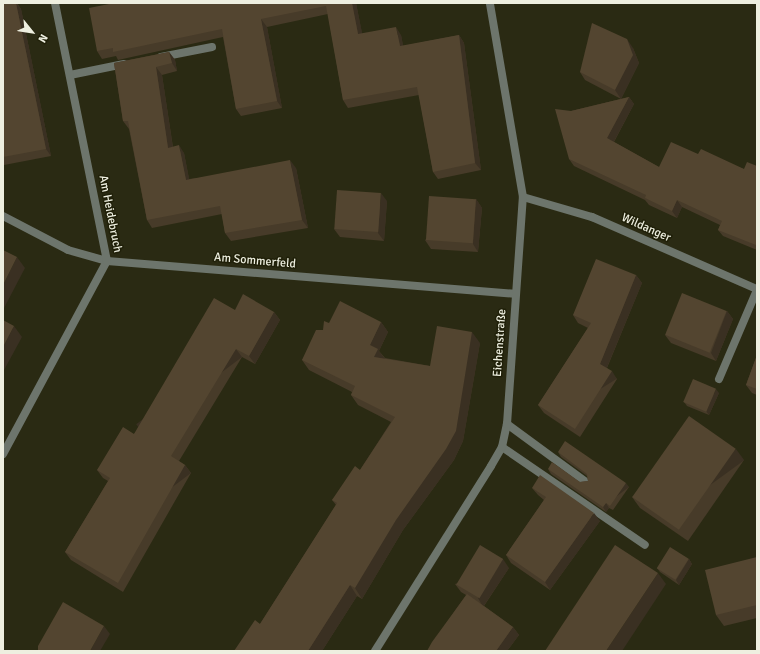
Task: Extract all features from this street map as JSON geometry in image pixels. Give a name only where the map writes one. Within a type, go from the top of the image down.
[{"type":"street","name":"Am Heidebruch","points":[[3,454],[107,261],[55,3]]},
{"type":"street","name":"Eichenstraße","points":[[375,651],[502,447],[507,424],[523,197],[490,3]]},
{"type":"street","points":[[152,59],[212,47]]},
{"type":"street","points":[[70,75],[137,62]]},
{"type":"street","name":"Wildanger","points":[[523,197],[592,217],[757,290]]},
{"type":"street","name":"Am Sommerfeld","points":[[3,216],[68,250],[107,261],[515,294]]},
{"type":"street","points":[[719,379],[757,290]]},
{"type":"street","points":[[507,424],[586,482]]},
{"type":"street","points":[[502,447],[645,545]]},
{"type":"building","points":[[16,3],[46,149],[3,157],[3,4]]},
{"type":"building","points":[[114,3],[352,3],[358,34],[396,27],[400,46],[459,35],[475,163],[433,172],[417,87],[343,100],[326,6],[261,19],[277,101],[236,109],[222,29],[113,52],[113,48],[97,51],[89,8]]},
{"type":"building","points":[[757,3],[757,31],[756,31]]},
{"type":"building","points":[[592,23],[627,39],[633,55],[615,90],[580,72]]},
{"type":"building","points":[[169,52],[172,63],[156,67],[168,148],[179,145],[186,180],[290,160],[302,220],[225,233],[220,206],[147,220],[128,121],[123,121],[114,63]]},
{"type":"building","points":[[629,97],[607,138],[659,167],[671,142],[698,154],[701,149],[744,169],[747,162],[757,166],[756,245],[718,230],[722,221],[677,200],[672,211],[645,198],[646,195],[569,159],[555,109],[571,111]]},
{"type":"building","points":[[337,190],[381,193],[378,232],[334,229]]},
{"type":"building","points":[[429,196],[476,199],[473,243],[426,240]]},
{"type":"building","points":[[3,250],[17,257],[3,285]]},
{"type":"building","points":[[596,259],[636,275],[600,364],[612,371],[575,429],[538,405],[591,323],[573,315]]},
{"type":"building","points":[[682,293],[727,311],[710,353],[665,335]]},
{"type":"building","points":[[243,294],[274,312],[249,356],[236,349],[171,456],[185,465],[118,583],[65,552],[110,478],[97,470],[123,427],[134,434],[214,298],[235,310]]},
{"type":"building","points":[[340,301],[381,322],[370,345],[378,349],[374,357],[430,366],[437,326],[472,332],[456,431],[446,449],[396,520],[355,588],[350,585],[308,651],[234,651],[255,620],[260,624],[337,503],[332,500],[355,466],[360,470],[395,417],[351,395],[355,386],[302,360],[316,330],[323,330],[324,321],[329,323]]},
{"type":"building","points":[[3,320],[14,326],[3,347]]},
{"type":"building","points":[[757,355],[757,389],[746,385]]},
{"type":"building","points":[[693,379],[716,389],[706,412],[683,402]]},
{"type":"building","points":[[689,416],[736,449],[679,530],[632,497]]},
{"type":"building","points":[[565,441],[626,483],[610,506],[606,503],[603,507],[548,469],[552,462],[580,482],[588,481],[587,474],[558,452]]},
{"type":"building","points":[[540,475],[594,513],[545,582],[506,555],[546,497],[532,488]]},
{"type":"building","points":[[480,545],[503,559],[479,598],[456,584]]},
{"type":"building","points":[[615,545],[658,573],[606,651],[545,651]]},
{"type":"building","points":[[670,547],[689,559],[675,580],[657,568]]},
{"type":"building","points":[[757,557],[757,605],[716,615],[705,570]]},
{"type":"building","points":[[467,594],[513,627],[496,651],[427,651],[432,642]]},
{"type":"building","points":[[63,602],[104,626],[90,651],[38,651],[38,646]]}]
